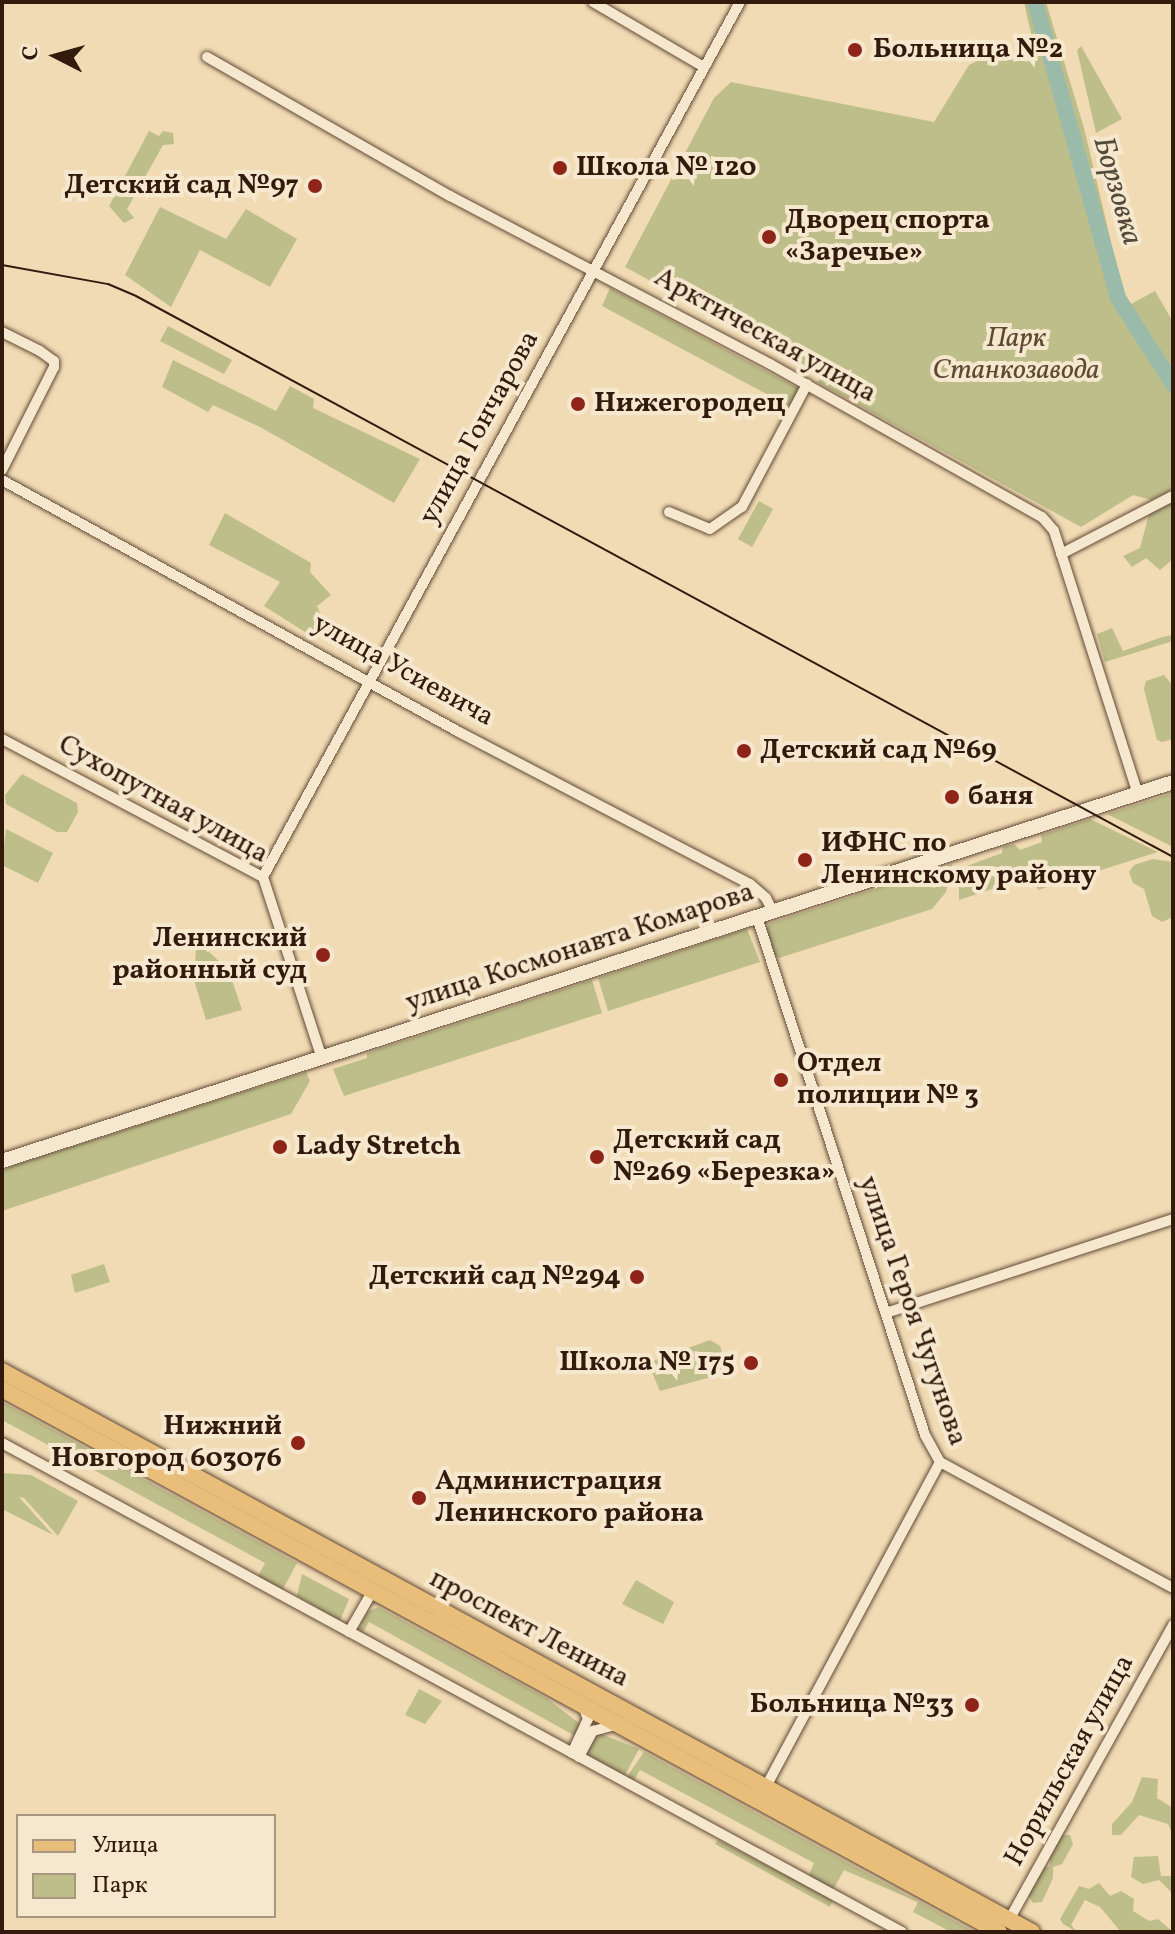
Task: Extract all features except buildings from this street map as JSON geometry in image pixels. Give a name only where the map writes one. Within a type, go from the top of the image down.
[{"type":"main road","name":"проспект Ленина","points":[[2,1371],[766,1786],[1004,1926]]},
{"type":"main road","name":"проспект Ленина","points":[[2,1389],[617,1724],[1004,1926],[1032,1932]]},
{"type":"street","points":[[593,2],[704,67]]},
{"type":"street","name":"улица Гончарова","points":[[263,877],[740,2]]},
{"type":"street","name":"Арктическая улица","points":[[207,57],[592,270],[807,384],[1042,517],[1054,531],[1138,794]]},
{"type":"street","points":[[2,332],[40,351],[54,367],[2,470]]},
{"type":"street","points":[[669,512],[710,529],[742,507],[807,384]]},
{"type":"street","name":"улица Усиевича","points":[[2,480],[750,884],[766,898],[773,912]]},
{"type":"street","points":[[1061,554],[1173,496]]},
{"type":"street","name":"Сухопутная улица","points":[[2,739],[263,877],[322,1059]]},
{"type":"street","name":"улица Космонавта Комарова","points":[[2,1161],[1173,782]]},
{"type":"street","name":"улица Героя Чугунова","points":[[757,917],[925,1435],[940,1462],[766,1786]]},
{"type":"street","points":[[886,1313],[1173,1219]]},
{"type":"street","points":[[2,1443],[902,1932]]},
{"type":"street","points":[[940,1462],[1173,1588]]},
{"type":"street","points":[[349,1632],[372,1592]]},
{"type":"street","name":"Норильская улица","points":[[1004,1926],[1173,1625]]},
{"type":"street","points":[[575,1755],[588,1719],[583,1706]]},
{"type":"street","points":[[575,1755],[593,1731],[617,1724]]},
{"type":"green space","name":"Парк Станкозавода","points":[[1024,2],[1046,2],[1084,128],[1123,292],[1131,304],[1155,291],[1173,322],[1173,489],[1152,500],[1133,495],[1081,527],[817,382],[825,376],[625,267],[714,98],[731,82],[934,122],[969,65],[987,56],[1001,60],[1033,43]]},
{"type":"green space","points":[[1081,46],[1122,119],[1096,133],[1077,50]]},
{"type":"green space","points":[[149,131],[159,136],[163,131],[173,133],[174,144],[163,145],[127,209],[134,218],[124,223],[109,206]]},
{"type":"green space","points":[[160,207],[226,239],[246,209],[297,239],[270,287],[200,250],[171,307],[125,275]]},
{"type":"green space","points":[[610,288],[798,388],[798,397],[789,406],[602,306]]},
{"type":"green space","points":[[168,326],[232,360],[224,374],[160,341]]},
{"type":"green space","points":[[173,360],[276,411],[290,386],[314,399],[313,408],[420,459],[394,503],[260,427],[213,405],[208,412],[162,387]]},
{"type":"green space","points":[[759,501],[773,509],[752,547],[738,539]]},
{"type":"green space","points":[[1173,502],[1173,559],[1160,570],[1146,558],[1132,567],[1123,556],[1140,548],[1149,514]]},
{"type":"green space","points":[[225,513],[311,563],[310,572],[331,595],[317,606],[323,620],[316,639],[264,606],[280,582],[209,545]]},
{"type":"green space","points":[[1112,628],[1123,651],[1162,637],[1173,635],[1173,641],[1105,662],[1097,634]]},
{"type":"green space","points":[[1164,675],[1173,686],[1173,739],[1162,742],[1157,740],[1144,689],[1146,681]]},
{"type":"green space","points":[[22,774],[77,803],[78,812],[67,832],[57,832],[6,804],[5,795]]},
{"type":"green space","points":[[1173,793],[1173,847],[1107,814]]},
{"type":"green space","points":[[1090,819],[1158,852],[1038,890],[1032,876],[959,900],[959,869],[1002,853],[1003,847],[1014,844],[1020,850],[1042,842],[1041,835]]},
{"type":"green space","points":[[6,829],[53,853],[38,883],[2,865]]},
{"type":"green space","points":[[1153,859],[1173,862],[1173,917],[1162,922],[1152,916],[1144,889],[1133,883],[1129,872],[1134,865]]},
{"type":"green space","points":[[952,864],[946,892],[932,909],[779,958],[773,954],[766,929],[770,923]]},
{"type":"green space","points":[[747,929],[760,962],[608,1011],[598,978]]},
{"type":"green space","points":[[203,946],[229,971],[242,1010],[206,1020],[194,980],[196,949]]},
{"type":"green space","points":[[592,980],[602,1013],[344,1096],[333,1069],[367,1058],[367,1053]]},
{"type":"green space","points":[[306,1072],[310,1081],[291,1114],[2,1211],[2,1172],[12,1166]]},
{"type":"green space","points":[[104,1264],[110,1282],[75,1293],[71,1275]]},
{"type":"green space","points":[[710,1340],[720,1346],[726,1364],[722,1374],[660,1391],[651,1370],[653,1361]]},
{"type":"green space","points":[[2,1402],[297,1563],[282,1591],[257,1578],[265,1563],[2,1420]]},
{"type":"green space","points":[[2,1473],[31,1475],[78,1501],[58,1536],[24,1498],[19,1497],[53,1535],[2,1509]]},
{"type":"green space","points":[[302,1574],[349,1599],[340,1621],[297,1596]]},
{"type":"green space","points":[[636,1580],[674,1602],[663,1624],[622,1604]]},
{"type":"green space","points":[[378,1607],[548,1699],[580,1724],[577,1737],[369,1622],[362,1634],[359,1628],[367,1612]]},
{"type":"green space","points":[[419,1689],[442,1701],[425,1724],[405,1715]]},
{"type":"green space","points":[[601,1734],[639,1749],[624,1777],[585,1753],[593,1735]]},
{"type":"green space","points":[[644,1752],[975,1932],[951,1932],[913,1912],[918,1902],[844,1870],[833,1890],[808,1877],[814,1863],[640,1770],[633,1782],[626,1778]]},
{"type":"green space","points":[[1142,1777],[1158,1779],[1157,1798],[1173,1808],[1173,1836],[1168,1824],[1139,1815],[1121,1835],[1112,1835],[1112,1824],[1132,1802]]},
{"type":"green space","points":[[1061,1835],[1070,1835],[1073,1844],[1062,1864],[1053,1867],[1053,1878],[1042,1902],[1033,1903],[1028,1894],[1041,1869],[1050,1866],[1049,1856]]},
{"type":"green space","points":[[718,1840],[833,1900],[830,1907],[715,1844]]},
{"type":"green space","points":[[1158,1856],[1161,1876],[1173,1876],[1173,1894],[1159,1880],[1143,1884],[1131,1877],[1134,1857]]},
{"type":"green space","points":[[1099,1883],[1110,1896],[1121,1891],[1134,1899],[1133,1911],[1149,1921],[1158,1919],[1173,1932],[1121,1932],[1100,1907],[1085,1900],[1071,1925],[1077,1932],[1063,1924],[1060,1919],[1079,1886],[1089,1889]]},
{"type":"waterway","name":"Борзовка","points":[[1035,2],[1118,298],[1173,384]]},
{"type":"tram line","points":[[2,265],[108,284],[136,296],[1173,857]]},
{"type":"place","name":"Больница №2","points":[[855,50]]},
{"type":"place","name":"Школа № 120","points":[[560,168]]},
{"type":"place","name":"Детский сад №97","points":[[315,186]]},
{"type":"place","name":"Дворец спорта «Заречье»","points":[[769,237]]},
{"type":"place","name":"Нижегородец","points":[[578,404]]},
{"type":"place","name":"Детский сад №69","points":[[744,751]]},
{"type":"place","name":"баня","points":[[952,797]]},
{"type":"place","name":"ИФНС по Ленинскому району","points":[[805,860]]},
{"type":"place","name":"Ленинский районный суд","points":[[323,955]]},
{"type":"place","name":"Отдел полиции № 3","points":[[781,1080]]},
{"type":"place","name":"Lady Stretch","points":[[280,1147]]},
{"type":"place","name":"Детский сад №269 «Березка»","points":[[597,1157]]},
{"type":"place","name":"Детский сад №294","points":[[637,1277]]},
{"type":"place","name":"Школа № 175","points":[[751,1363]]},
{"type":"place","name":"Нижний Новгород 603076","points":[[298,1443]]},
{"type":"place","name":"Администрация Ленинского района","points":[[419,1498]]},
{"type":"place","name":"Больница №33","points":[[972,1705]]}]
